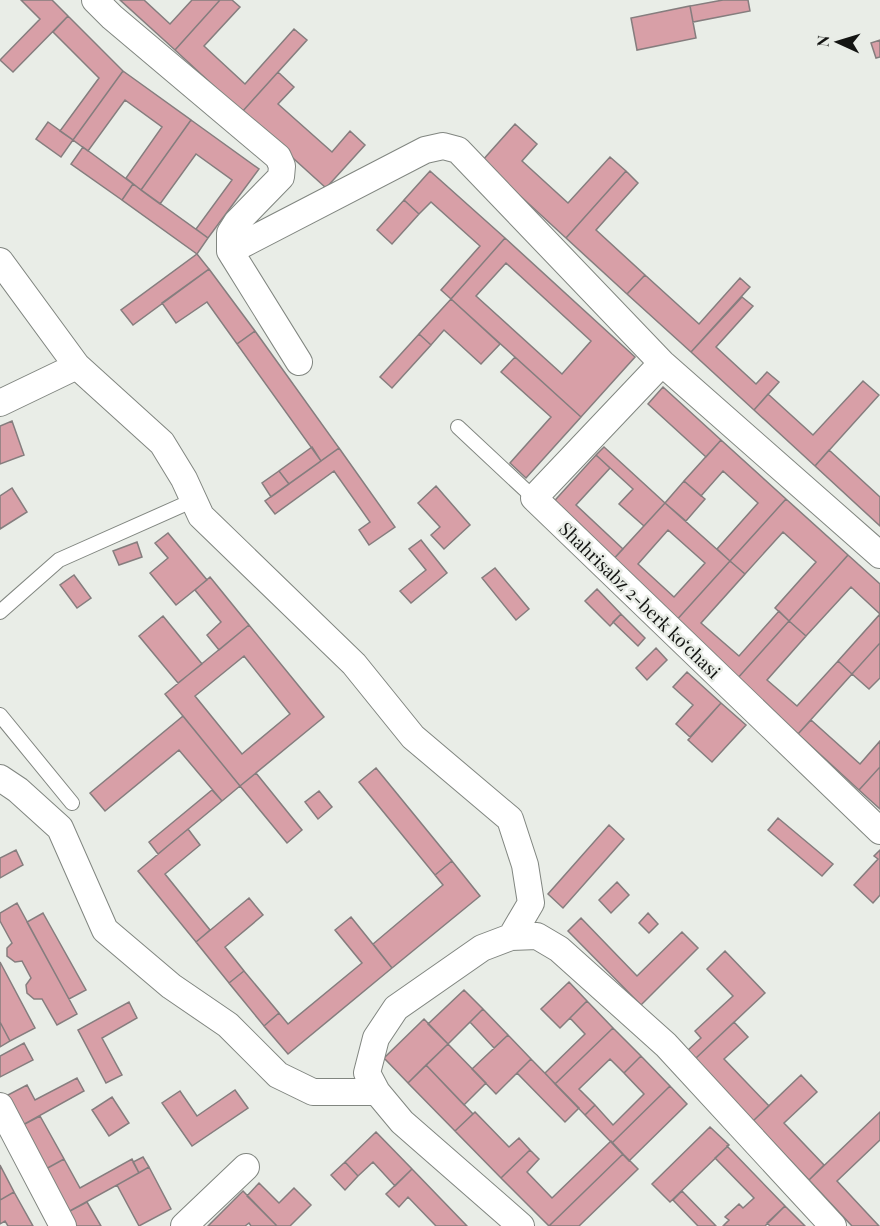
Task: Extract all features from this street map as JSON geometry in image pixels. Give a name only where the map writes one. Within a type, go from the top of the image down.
[{"type":"street","points":[[95,0],[278,157],[282,166],[281,177],[237,222],[230,233],[230,250],[299,362]]},
{"type":"street","points":[[230,250],[425,150],[443,146],[458,150],[662,363],[880,555]]},
{"type":"street","points":[[0,261],[77,366],[162,443],[184,479],[201,516],[354,664],[413,737],[510,819],[525,865],[531,903],[511,937]]},
{"type":"street","points":[[534,498],[662,363]]},
{"type":"street","points":[[0,403],[77,366]]},
{"type":"street","name":"Shahrisabz 2-berk koʻchasi","points":[[534,498],[880,831]]},
{"type":"street","points":[[0,778],[18,790],[60,828],[105,930],[171,986],[228,1025],[278,1075],[313,1092],[377,1092]]},
{"type":"street","points":[[521,1226],[402,1122],[377,1092],[367,1073],[376,1038],[396,1008],[482,948],[511,937],[537,936],[559,949],[666,1045],[833,1226]]},
{"type":"street","points":[[0,1106],[63,1226]]},
{"type":"street","points":[[184,1226],[246,1167]]},
{"type":"lane","points":[[458,427],[534,498]]},
{"type":"lane","points":[[0,612],[59,560],[194,500]]},
{"type":"lane","points":[[0,715],[72,803]]},
{"type":"building","points":[[21,0],[52,0],[68,16],[13,72],[0,60],[40,19]]},
{"type":"building","points":[[120,0],[144,0],[170,24],[192,0],[220,0],[175,50]]},
{"type":"building","points":[[220,0],[232,0],[240,7],[204,46],[245,84],[294,29],[307,40],[242,112],[175,50]]},
{"type":"building","points":[[723,0],[748,0],[750,11],[693,22],[690,6]]},
{"type":"building","points":[[690,6],[696,38],[637,50],[631,18]]},
{"type":"building","points":[[68,16],[123,71],[73,140],[60,131],[99,78],[53,32]]},
{"type":"building","points":[[880,40],[880,57],[876,58],[871,43]]},
{"type":"building","points":[[123,71],[191,120],[141,190],[126,178],[162,127],[125,100],[88,151],[73,140]]},
{"type":"building","points":[[278,72],[294,87],[278,104],[332,152],[350,131],[365,145],[326,188],[242,112]]},
{"type":"building","points":[[191,120],[259,169],[208,238],[196,229],[232,180],[196,154],[160,204],[141,190]]},
{"type":"building","points":[[48,122],[73,140],[61,157],[36,139]]},
{"type":"building","points":[[515,124],[537,144],[522,161],[568,203],[610,157],[626,171],[566,238],[482,161]]},
{"type":"building","points":[[83,147],[133,184],[122,200],[71,164]]},
{"type":"building","points":[[430,171],[505,238],[451,299],[441,290],[480,246],[431,202],[419,214],[404,200]]},
{"type":"building","points":[[626,171],[638,183],[596,230],[645,275],[627,294],[566,238]]},
{"type":"building","points":[[133,184],[208,238],[197,254],[122,200]]},
{"type":"building","points":[[404,200],[419,214],[392,244],[377,230]]},
{"type":"building","points":[[505,238],[635,357],[581,417],[451,299]],"holes":[[[506,263],[591,341],[562,374],[476,296]]]},
{"type":"building","points":[[197,254],[209,269],[133,325],[121,310]]},
{"type":"building","points":[[209,269],[255,331],[237,344],[207,302],[176,323],[162,303]]},
{"type":"building","points":[[645,275],[699,324],[740,278],[750,287],[691,352],[627,294]]},
{"type":"building","points":[[742,297],[753,306],[716,347],[756,384],[767,372],[779,382],[754,410],[691,352]]},
{"type":"building","points":[[451,299],[500,344],[481,364],[444,330],[431,345],[419,334]]},
{"type":"building","points":[[255,331],[339,448],[321,461],[237,344]]},
{"type":"building","points":[[419,334],[431,345],[392,388],[380,377]]},
{"type":"building","points":[[515,357],[581,417],[526,478],[510,463],[551,417],[501,372]]},
{"type":"building","points":[[863,381],[879,395],[815,466],[754,410],[768,394],[813,435]]},
{"type":"building","points":[[663,387],[721,440],[706,457],[648,404]]},
{"type":"building","points":[[12,421],[24,455],[0,464],[0,426]]},
{"type":"building","points":[[721,440],[786,499],[730,561],[717,549],[758,503],[723,471],[701,496],[684,481]]},
{"type":"building","points":[[312,447],[321,461],[289,484],[279,471]]},
{"type":"building","points":[[604,447],[665,503],[644,526],[619,504],[633,489],[596,455]]},
{"type":"building","points":[[339,448],[395,527],[369,545],[359,530],[370,522],[334,471],[275,514],[265,501]]},
{"type":"building","points":[[829,450],[880,497],[880,526],[815,466]]},
{"type":"building","points":[[596,455],[610,468],[576,505],[623,549],[609,564],[548,508]]},
{"type":"building","points":[[279,471],[289,484],[271,497],[262,483]]},
{"type":"building","points":[[684,481],[705,499],[686,521],[665,503]]},
{"type":"building","points":[[436,486],[470,525],[444,549],[431,535],[440,527],[418,503]]},
{"type":"building","points":[[12,488],[27,512],[0,529],[0,496]]},
{"type":"building","points":[[786,499],[848,555],[789,621],[775,608],[816,562],[783,532],[745,574],[730,561]]},
{"type":"building","points":[[665,503],[730,561],[674,623],[609,564]],"holes":[[[668,530],[705,563],[674,597],[638,564]]]},
{"type":"building","points":[[168,533],[207,580],[176,605],[150,573],[168,558],[155,543]]},
{"type":"building","points":[[421,540],[447,573],[411,603],[400,591],[426,570],[409,549]]},
{"type":"building","points":[[137,542],[142,557],[119,565],[113,551]]},
{"type":"building","points":[[848,555],[880,584],[880,614],[851,587],[806,636],[789,621]]},
{"type":"building","points":[[730,561],[745,574],[701,623],[739,656],[779,611],[789,621],[737,679],[674,623]]},
{"type":"building","points":[[495,568],[529,609],[516,620],[482,578]]},
{"type":"building","points":[[74,575],[91,598],[77,608],[60,585]]},
{"type":"building","points":[[210,577],[249,625],[219,650],[207,635],[221,622],[195,590]]},
{"type":"building","points":[[597,589],[621,614],[610,626],[585,601]]},
{"type":"building","points":[[621,614],[645,638],[638,646],[613,622]]},
{"type":"building","points":[[880,614],[880,643],[852,674],[838,661]]},
{"type":"building","points":[[163,616],[202,664],[178,683],[139,636]]},
{"type":"building","points":[[789,621],[806,636],[767,680],[797,706],[838,661],[852,674],[798,734],[737,679]]},
{"type":"building","points":[[249,625],[324,717],[240,786],[165,694]],"holes":[[[244,656],[290,714],[242,754],[195,696]]]},
{"type":"building","points":[[880,643],[880,678],[869,689],[852,674]]},
{"type":"building","points":[[656,648],[667,660],[647,680],[636,668]]},
{"type":"building","points":[[687,672],[721,703],[690,737],[676,724],[693,705],[673,687]]},
{"type":"building","points":[[721,703],[746,725],[712,762],[688,740]]},
{"type":"building","points":[[183,716],[240,786],[222,801],[179,750],[105,811],[90,793]]},
{"type":"building","points":[[811,720],[860,764],[880,741],[880,767],[859,790],[798,734]]},
{"type":"building","points":[[880,767],[880,809],[859,790]]},
{"type":"building","points":[[376,768],[452,861],[435,875],[359,782]]},
{"type":"building","points":[[256,773],[302,830],[287,843],[240,786]]},
{"type":"building","points":[[212,790],[222,801],[158,854],[149,842]]},
{"type":"building","points":[[319,791],[332,807],[318,819],[305,802]]},
{"type":"building","points":[[778,818],[833,864],[822,876],[768,830]]},
{"type":"building","points":[[609,825],[624,839],[563,908],[548,894]]},
{"type":"building","points":[[188,829],[200,845],[165,874],[210,930],[196,942],[138,871]]},
{"type":"building","points":[[16,850],[23,865],[0,878],[0,858]]},
{"type":"building","points":[[880,850],[880,895],[873,903],[854,885],[878,859],[874,856]]},
{"type":"building","points":[[452,861],[480,896],[392,968],[373,944],[443,885],[435,875]]},
{"type":"building","points":[[617,882],[629,895],[611,913],[599,900]]},
{"type":"building","points":[[249,898],[263,915],[225,947],[244,971],[229,983],[196,942]]},
{"type":"building","points":[[17,903],[77,1014],[57,1025],[42,999],[34,999],[27,993],[26,985],[31,978],[22,961],[15,962],[7,956],[7,948],[12,943],[0,921],[0,913]]},
{"type":"building","points":[[43,913],[86,990],[69,999],[27,922]]},
{"type":"building","points":[[648,913],[658,924],[649,933],[639,923]]},
{"type":"building","points":[[351,917],[392,968],[288,1054],[264,1026],[279,1013],[288,1024],[362,963],[335,930]]},
{"type":"building","points":[[581,918],[637,976],[682,932],[698,948],[641,1005],[568,931]]},
{"type":"building","points":[[725,951],[765,993],[695,1059],[687,1051],[701,1038],[695,1031],[733,996],[707,969]]},
{"type":"building","points":[[0,962],[35,1028],[10,1041],[0,1022]]},
{"type":"building","points":[[244,971],[279,1013],[264,1026],[229,983]]},
{"type":"building","points":[[569,982],[587,1001],[560,1028],[541,1009]]},
{"type":"building","points":[[464,990],[483,1009],[448,1044],[428,1024]]},
{"type":"building","points":[[587,1001],[613,1028],[555,1084],[545,1073],[585,1034],[570,1018]]},
{"type":"building","points":[[129,1002],[137,1018],[102,1038],[122,1075],[106,1083],[78,1030]]},
{"type":"building","points":[[483,1009],[508,1035],[494,1048],[470,1022]]},
{"type":"building","points":[[424,1019],[448,1044],[408,1083],[384,1058]]},
{"type":"building","points":[[0,1022],[10,1041],[0,1047]]},
{"type":"building","points":[[734,1022],[748,1037],[724,1059],[769,1106],[753,1121],[695,1059]]},
{"type":"building","points":[[613,1028],[641,1056],[624,1073],[610,1059],[579,1089],[595,1105],[585,1115],[555,1084]]},
{"type":"building","points":[[508,1035],[531,1059],[496,1094],[472,1069]]},
{"type":"building","points":[[24,1043],[33,1060],[0,1077],[0,1056]]},
{"type":"building","points":[[448,1044],[486,1083],[464,1105],[426,1065]]},
{"type":"building","points":[[641,1056],[670,1086],[612,1143],[585,1115],[595,1105],[613,1125],[644,1094],[624,1073]]},
{"type":"building","points":[[531,1059],[579,1108],[565,1122],[517,1073]]},
{"type":"building","points":[[426,1065],[473,1114],[455,1131],[408,1083]]},
{"type":"building","points":[[801,1075],[817,1092],[784,1123],[824,1165],[809,1180],[753,1121]]},
{"type":"building","points":[[77,1078],[84,1091],[21,1126],[4,1097],[27,1085],[35,1100]]},
{"type":"building","points":[[670,1086],[687,1104],[629,1161],[612,1143]]},
{"type":"building","points":[[235,1090],[248,1108],[192,1146],[162,1103],[180,1091],[197,1116]]},
{"type":"building","points":[[112,1097],[129,1123],[109,1136],[92,1110]]},
{"type":"building","points":[[475,1112],[509,1147],[519,1138],[530,1150],[501,1178],[455,1131]]},
{"type":"building","points":[[880,1112],[880,1140],[837,1181],[879,1226],[852,1226],[809,1180]]},
{"type":"building","points":[[40,1116],[64,1159],[44,1170],[21,1126]]},
{"type":"building","points":[[710,1127],[729,1145],[670,1202],[652,1184]]},
{"type":"building","points":[[376,1132],[412,1169],[395,1186],[373,1162],[358,1176],[345,1162]]},
{"type":"building","points":[[611,1141],[623,1154],[549,1226],[501,1178],[530,1150],[539,1159],[527,1172],[552,1198]]},
{"type":"building","points":[[727,1146],[785,1206],[765,1226],[723,1226],[729,1220],[725,1217],[739,1204],[743,1208],[754,1198],[715,1158]]},
{"type":"building","points":[[623,1154],[638,1169],[579,1226],[549,1226]]},
{"type":"building","points":[[143,1157],[149,1167],[139,1173],[133,1162]]},
{"type":"building","points":[[64,1159],[80,1188],[132,1159],[139,1173],[68,1212],[44,1170]]},
{"type":"building","points":[[345,1162],[358,1176],[345,1190],[331,1175]]},
{"type":"building","points":[[0,1165],[14,1192],[0,1200]]},
{"type":"building","points":[[149,1167],[171,1209],[139,1226],[117,1185]]},
{"type":"building","points":[[412,1169],[467,1226],[436,1226],[408,1197],[399,1207],[386,1194]]},
{"type":"building","points":[[259,1183],[279,1203],[294,1188],[311,1205],[290,1226],[277,1226],[247,1196]]},
{"type":"building","points":[[243,1191],[277,1226],[251,1226],[249,1223],[245,1226],[208,1226]]},
{"type":"building","points":[[682,1191],[716,1226],[698,1226],[673,1200]]},
{"type":"building","points":[[14,1192],[33,1226],[8,1226],[5,1221],[0,1224],[0,1200]]},
{"type":"building","points":[[87,1202],[101,1226],[76,1226],[68,1212]]},
{"type":"building","points":[[785,1206],[805,1226],[770,1226],[767,1223]]}]
